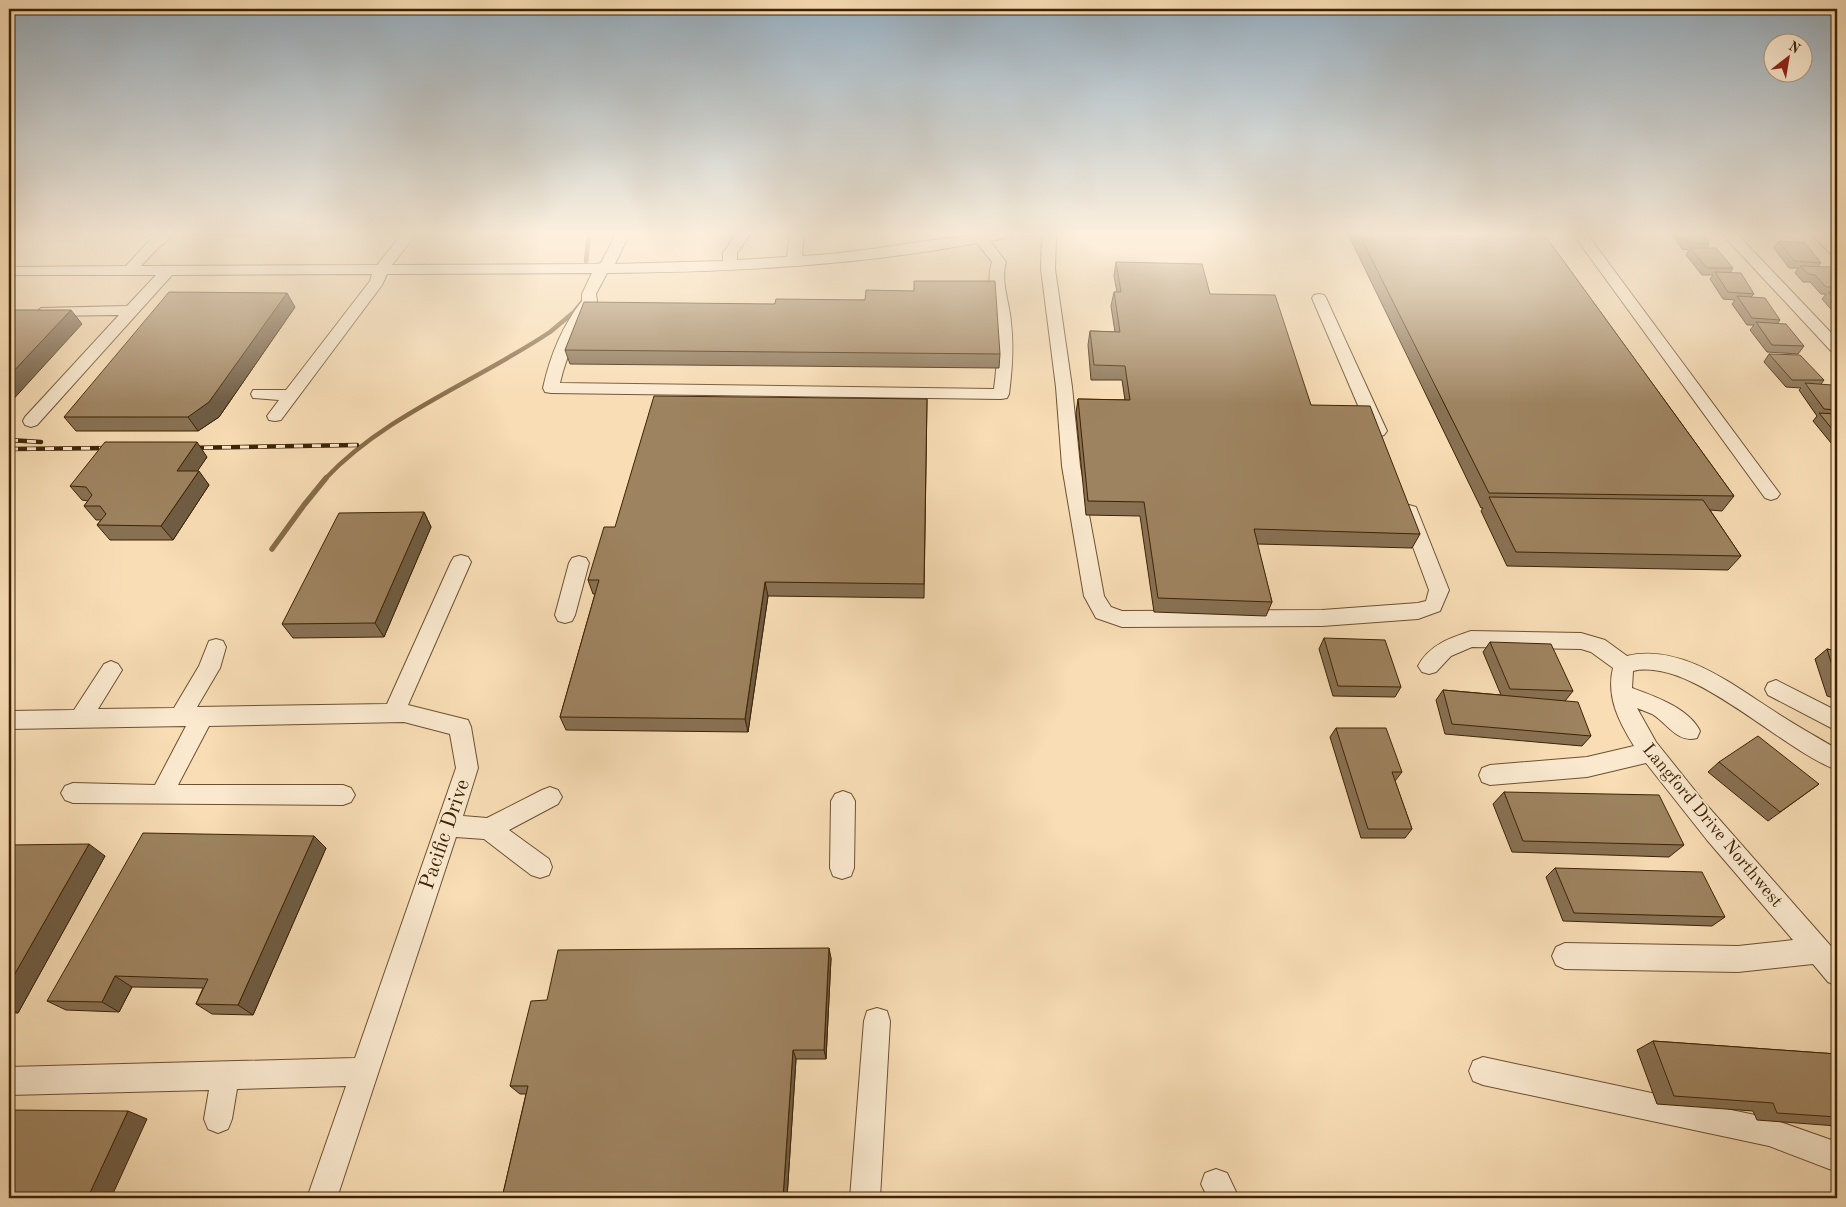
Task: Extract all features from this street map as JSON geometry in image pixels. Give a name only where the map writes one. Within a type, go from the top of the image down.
[{"type":"street","points":[[32,421],[150,290]]},
{"type":"street","points":[[275,416],[371,290]]},
{"type":"street","points":[[590,290],[590,301],[578,315],[557,364],[551,388],[1001,394],[1006,366],[1001,299],[998,290]]},
{"type":"street","points":[[1051,290],[1071,466],[1090,578],[1100,611],[1108,616],[1122,619],[1322,618],[1418,611],[1433,606],[1439,590],[1402,493]]},
{"type":"street","points":[[1621,290],[1770,494]]},
{"type":"street","points":[[1782,290],[1837,348]]},
{"type":"street","points":[[1319,298],[1367,404],[1384,449]]},
{"type":"street","points":[[30,311],[132,310]]},
{"type":"street","points":[[259,394],[291,395]]},
{"type":"street","points":[[394,713],[440,614],[461,562]]},
{"type":"street","points":[[565,615],[579,563]]},
{"type":"street","points":[[1429,666],[1444,650],[1471,639],[1581,641],[1598,646],[1624,665],[1636,659],[1651,660],[1680,668],[1705,678],[1771,721],[1837,760]]},
{"type":"street","points":[[161,795],[192,717],[216,647]]},
{"type":"street","name":"Langford Drive Northwest","points":[[1624,665],[1620,680],[1625,707],[1636,730],[1651,752],[1700,815],[1837,973]]},
{"type":"street","points":[[81,718],[111,670]]},
{"type":"street","points":[[1776,688],[1837,722]]},
{"type":"street","points":[[1622,693],[1660,708],[1689,731]]},
{"type":"street","name":"Pacific Drive","points":[[9,720],[404,713],[460,727],[467,768],[322,1198]]},
{"type":"street","points":[[1490,775],[1586,767],[1651,752]]},
{"type":"street","points":[[73,793],[343,796]]},
{"type":"street","points":[[489,829],[550,797]]},
{"type":"street","points":[[842,801],[842,868]]},
{"type":"street","points":[[448,825],[489,829],[540,867]]},
{"type":"street","points":[[1565,956],[1738,959],[1766,955],[1820,952]]},
{"type":"street","points":[[865,1198],[877,1021]]},
{"type":"street","points":[[1483,1071],[1769,1132],[1837,1157]]},
{"type":"street","points":[[9,1081],[364,1072]]},
{"type":"street","points":[[218,1119],[225,1075]]},
{"type":"building","points":[[866,290],[996,290],[1000,354],[565,350],[584,302],[775,304],[776,299],[865,300]]},
{"type":"building","points":[[1121,290],[1209,290],[1210,294],[1275,295],[1311,405],[1370,406],[1420,534],[1254,529],[1272,602],[1158,598],[1144,502],[1088,501],[1078,399],[1130,400],[1125,366],[1094,365],[1090,331],[1120,332],[1114,292],[1121,292]]},
{"type":"building","points":[[1387,290],[1585,290],[1734,496],[1489,493]]},
{"type":"building","points":[[1727,290],[1752,290],[1754,294],[1728,292]]},
{"type":"building","points":[[169,292],[287,293],[209,402],[188,417],[64,417]]},
{"type":"building","points":[[1828,292],[1837,292],[1837,302]]},
{"type":"building","points":[[1737,296],[1765,298],[1780,320],[1752,318]]},
{"type":"building","points":[[9,310],[71,310],[9,376]]},
{"type":"building","points":[[1756,322],[1786,324],[1804,346],[1772,345]]},
{"type":"building","points":[[1769,354],[1800,355],[1824,380],[1792,380]]},
{"type":"building","points":[[1805,383],[1832,385],[1837,392],[1837,410],[1824,409]]},
{"type":"building","points":[[654,396],[927,399],[924,584],[765,582],[745,719],[560,717],[599,580],[588,580],[604,527],[615,527]]},
{"type":"building","points":[[1819,413],[1837,414],[1837,435]]},
{"type":"building","points":[[105,442],[197,442],[177,471],[199,471],[161,526],[97,525],[106,514],[100,506],[84,506],[92,495],[86,487],[70,486]]},
{"type":"building","points":[[1489,497],[1703,500],[1741,556],[1516,552]]},
{"type":"building","points":[[424,512],[375,623],[282,624],[339,513]]},
{"type":"building","points":[[1324,638],[1385,640],[1401,687],[1338,686]]},
{"type":"building","points":[[1490,642],[1551,644],[1573,691],[1510,689]]},
{"type":"building","points":[[1827,649],[1837,651],[1837,681]]},
{"type":"building","points":[[1443,690],[1578,702],[1591,736],[1452,724]]},
{"type":"building","points":[[1336,728],[1386,728],[1402,772],[1392,772],[1412,829],[1368,829]]},
{"type":"building","points":[[1758,736],[1819,784],[1780,812],[1719,762]]},
{"type":"building","points":[[1504,792],[1659,795],[1684,845],[1523,841]]},
{"type":"building","points":[[143,833],[314,836],[238,1005],[196,1004],[208,979],[115,976],[102,1002],[47,1001]]},
{"type":"building","points":[[89,844],[9,984],[9,845]]},
{"type":"building","points":[[1555,868],[1702,872],[1725,917],[1574,913]]},
{"type":"building","points":[[829,948],[824,1050],[793,1050],[783,1198],[502,1198],[528,1086],[510,1086],[531,1001],[547,1000],[558,950]]},
{"type":"building","points":[[1653,1041],[1837,1054],[1837,1117],[1777,1113],[1773,1103],[1674,1096]]},
{"type":"building","points":[[9,1110],[128,1111],[89,1198],[9,1198]]},
{"type":"waterway","points":[[326,478],[349,456],[375,436],[403,417],[522,350],[550,332],[574,312],[583,301]]},
{"type":"waterway","points":[[272,549],[326,478]]},
{"type":"railway","points":[[9,440],[41,442]]},
{"type":"railway","points":[[186,448],[357,445]]},
{"type":"railway","points":[[9,449],[114,448]]}]
